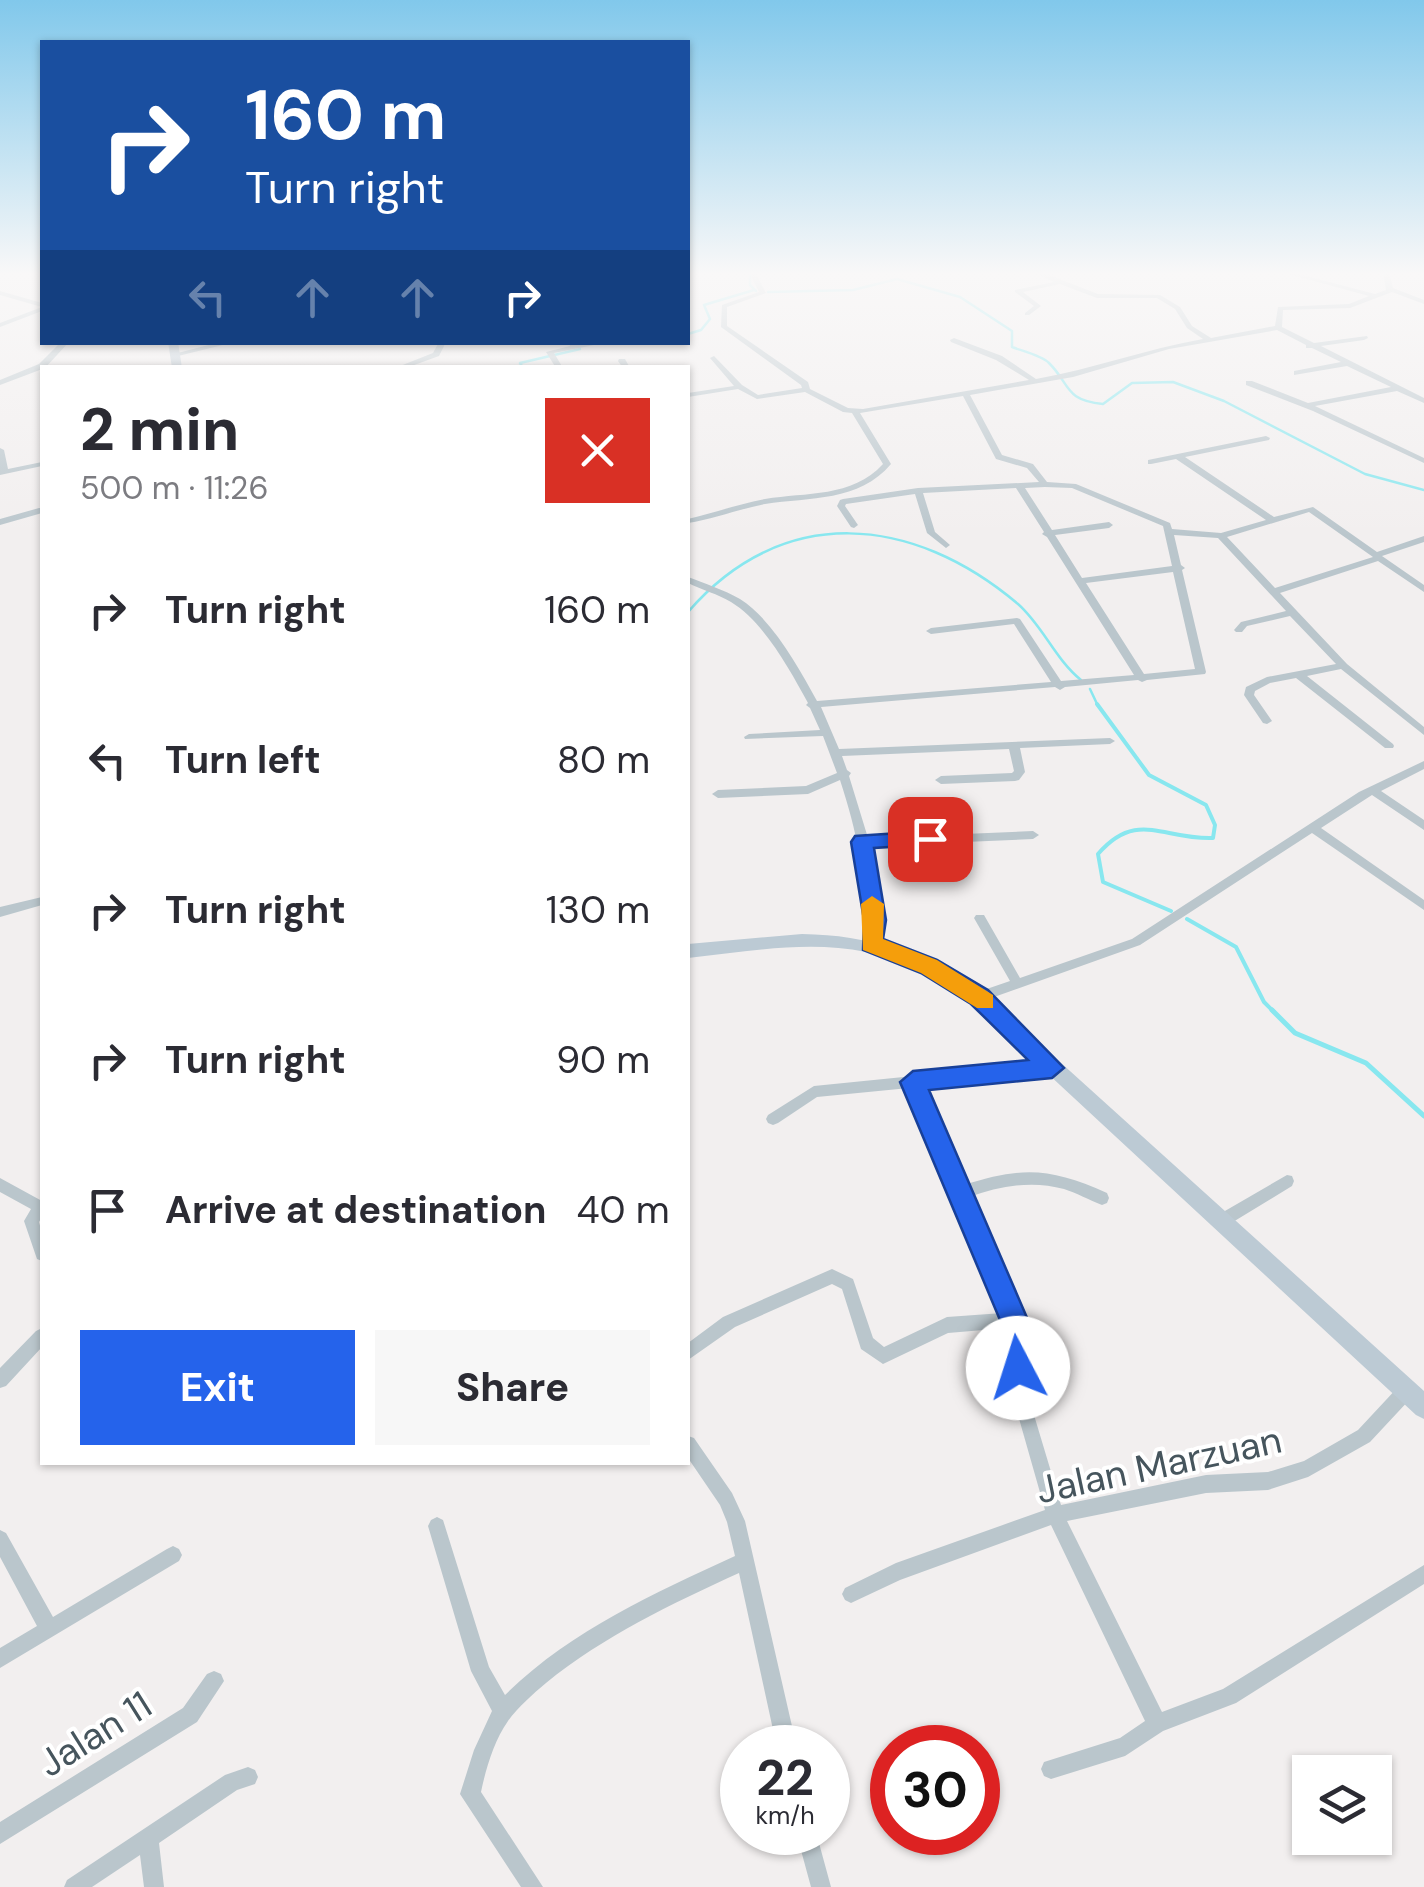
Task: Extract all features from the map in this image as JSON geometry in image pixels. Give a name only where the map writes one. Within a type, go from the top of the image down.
[{"type":"street","points":[[716,360],[739,388],[757,397],[806,390],[855,412],[1062,377],[1127,360]]},
{"type":"street","points":[[775,360],[805,384],[806,390]]},
{"type":"street","points":[[1002,360],[1033,380]]},
{"type":"street","points":[[1337,360],[1424,400]]},
{"type":"street","points":[[1297,373],[1345,364]]},
{"type":"street","points":[[1,381],[40,367]]},
{"type":"street","points":[[1249,383],[1309,406],[1424,461]]},
{"type":"street","points":[[690,395],[739,388]]},
{"type":"street","points":[[1309,406],[1395,389]]},
{"type":"street","points":[[966,394],[999,458],[1030,466],[1045,484]]},
{"type":"street","points":[[690,521],[762,503],[842,491],[878,474],[887,464],[855,412]]},
{"type":"street","points":[[1151,462],[1266,438]]},
{"type":"street","points":[[0,450],[3,473],[40,464]]},
{"type":"street","points":[[1177,456],[1272,520]]},
{"type":"street","points":[[811,705],[1201,672],[1172,532],[1164,522],[1074,486],[1045,484],[956,486],[843,502],[840,506],[854,525]]},
{"type":"street","points":[[1020,487],[1046,534],[1142,679]]},
{"type":"street","points":[[918,491],[931,533],[946,545]]},
{"type":"street","points":[[1172,532],[1221,536],[1310,508],[1424,589]]},
{"type":"street","points":[[0,522],[40,511]]},
{"type":"street","points":[[1046,534],[1109,525]]},
{"type":"street","points":[[1221,536],[1343,666],[1424,732]]},
{"type":"street","points":[[1273,592],[1424,539]]},
{"type":"street","points":[[1078,581],[1180,568]]},
{"type":"street","points":[[690,581],[738,602],[763,624],[837,753],[846,773],[862,842],[875,920],[871,944]]},
{"type":"street","points":[[1239,630],[1254,621],[1292,612]]},
{"type":"street","points":[[931,631],[1017,621],[1060,686]]},
{"type":"street","points":[[1267,720],[1254,705],[1250,689],[1266,680],[1343,666]]},
{"type":"street","points":[[1298,674],[1389,746]]},
{"type":"street","points":[[749,736],[824,733]]},
{"type":"street","points":[[837,753],[1110,741]]},
{"type":"street","points":[[941,780],[1014,777],[1020,772],[1014,745]]},
{"type":"street","points":[[980,997],[1136,942],[1372,790],[1424,766]]},
{"type":"street","points":[[718,794],[808,790],[846,773]]},
{"type":"street","points":[[1372,790],[1424,826]]},
{"type":"street","points":[[1314,829],[1424,906]]},
{"type":"street","points":[[862,842],[1033,835]]},
{"type":"street","points":[[0,912],[40,901]]},
{"type":"street","points":[[980,918],[1018,983]]},
{"type":"street","points":[[690,951],[797,940],[871,944],[929,967],[980,997],[1052,1068],[1424,1407]]},
{"type":"street","points":[[773,1118],[814,1092],[1052,1068]]},
{"type":"street","points":[[913,1082],[957,1194],[1014,1320],[1026,1415],[1055,1516],[1157,1724]]},
{"type":"street","points":[[957,1194],[1036,1176],[1077,1186],[1102,1198]]},
{"type":"street","points":[[1223,1220],[1287,1180]]},
{"type":"street","points":[[0,1184],[40,1206]]},
{"type":"street","points":[[40,1210],[31,1221],[40,1248]]},
{"type":"street","points":[[690,1351],[729,1322],[832,1276],[848,1284],[867,1344],[883,1356],[947,1325],[1014,1320]]},
{"type":"street","points":[[0,1380],[40,1338]]},
{"type":"street","name":"Jalan Marzuan","points":[[851,1594],[896,1572],[1055,1516],[1206,1484],[1268,1481],[1308,1468],[1364,1436],[1405,1392]]},
{"type":"street","points":[[690,1447],[726,1499],[782,1725]]},
{"type":"street","points":[[437,1526],[481,1671],[502,1711]]},
{"type":"street","points":[[0,1540],[49,1629]]},
{"type":"street","points":[[0,1659],[173,1555]]},
{"type":"street","points":[[533,1887],[470,1794],[502,1711],[602,1634],[672,1594],[744,1561]]},
{"type":"street","points":[[1050,1769],[1125,1746],[1157,1724],[1229,1696],[1424,1574]]},
{"type":"street","name":"Jalan 11","points":[[0,1834],[190,1716],[214,1680]]},
{"type":"street","points":[[74,1887],[232,1782],[248,1777]]},
{"type":"street","points":[[148,1838],[154,1887]]},
{"type":"street","points":[[812,1855],[820,1887]]},
{"type":"waterway","points":[[521,365],[533,360]]},
{"type":"waterway","points":[[1046,360],[1081,399],[1103,404],[1132,383],[1173,382],[1224,401],[1365,474],[1424,490]]},
{"type":"waterway","points":[[690,610],[725,576],[765,552],[806,538],[849,533],[892,538],[936,552],[978,574],[1018,604],[1081,680]]},
{"type":"waterway","points":[[1090,689],[1097,704]]},
{"type":"waterway","points":[[1097,704],[1149,775],[1206,805],[1215,825],[1213,838],[1151,830],[1125,833],[1098,854],[1103,882],[1171,911]]},
{"type":"waterway","points":[[1187,919],[1236,947],[1264,1002],[1295,1033],[1366,1063],[1424,1116]]},
{"type":"slow traffic","points":[[872,904],[875,920],[871,944],[929,967],[985,1002]]},
{"type":"route","points":[[930,839],[862,842],[875,920],[871,944],[929,967],[980,997],[1052,1068],[913,1082],[957,1194],[1014,1320],[1018,1368]]}]
